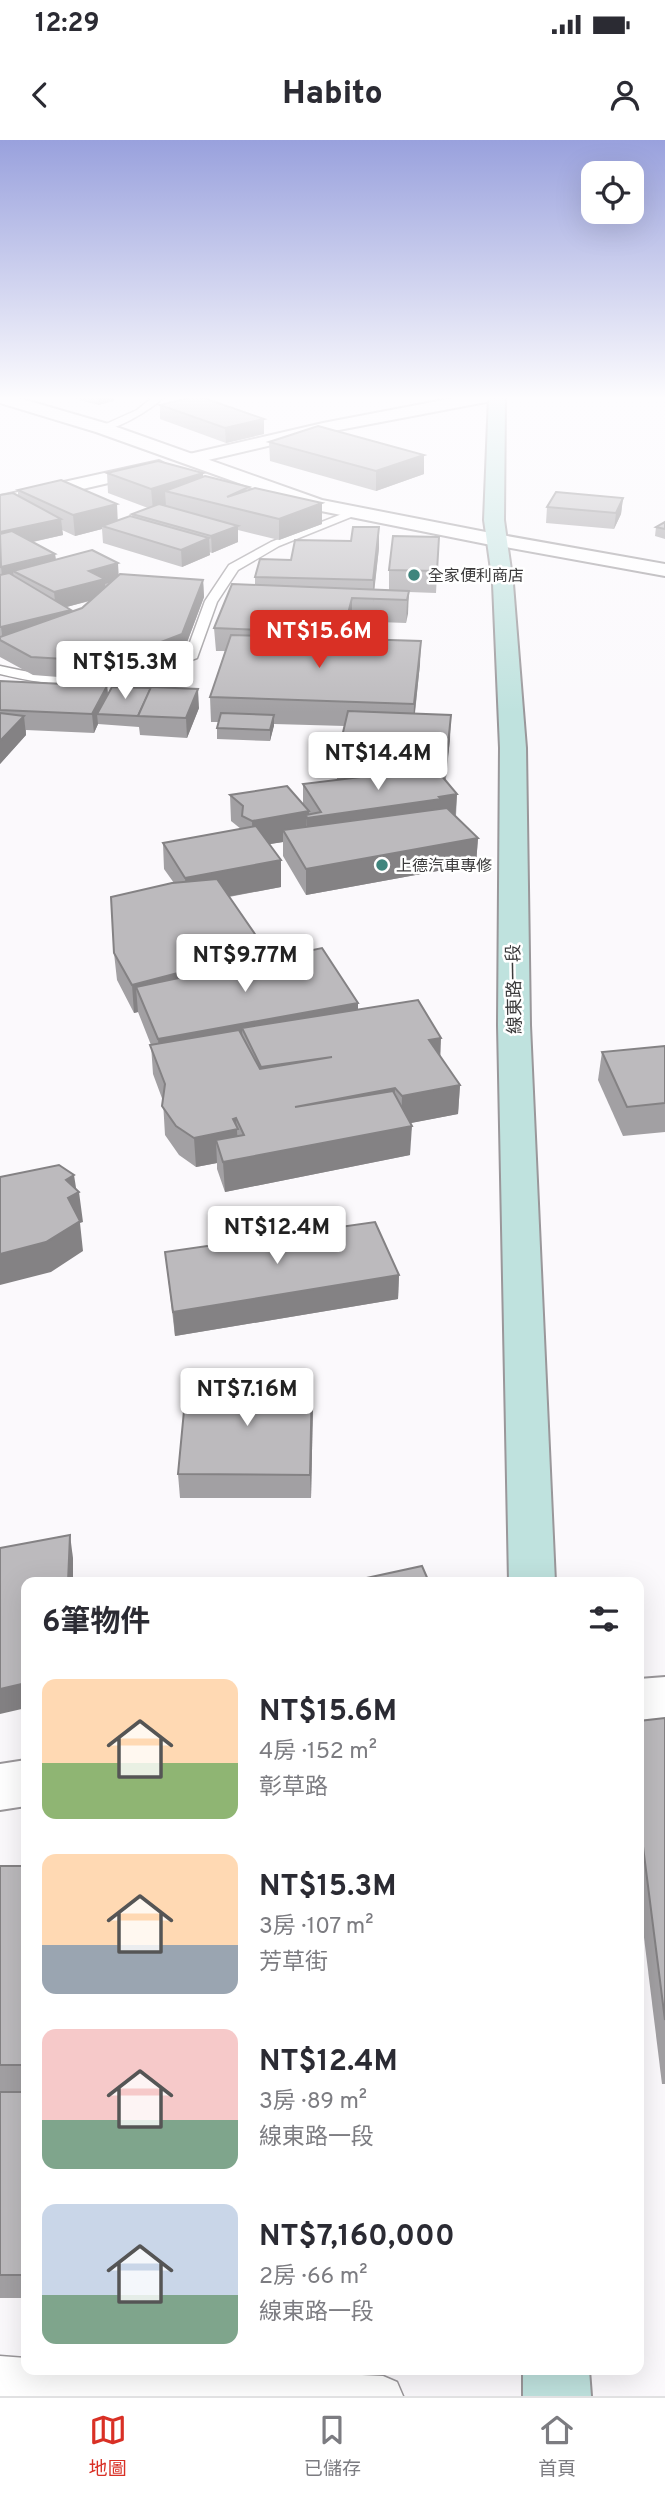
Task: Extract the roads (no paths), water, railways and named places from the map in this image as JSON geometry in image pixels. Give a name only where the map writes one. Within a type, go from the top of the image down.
[{"type":"main road","name":"線東路一段","points":[[494,502],[496,540],[503,584],[513,748],[514,1025],[531,1577]]},
{"type":"main road","points":[[556,2375],[557,2396]]},
{"type":"street","points":[[310,502],[352,513],[665,570]]},
{"type":"street","points":[[644,1700],[665,1698]]},
{"type":"street","points":[[0,1787],[21,1784]]},
{"type":"lane","points":[[0,670],[31,678],[76,682],[131,677],[192,655],[211,601],[228,581],[233,568],[275,544],[352,513]]},
{"type":"lane","points":[[0,2376],[383,2396]]},
{"type":"place","name":"全家便利商店","points":[[414,575]]},
{"type":"place","name":"上德汽車專修","points":[[382,865]]}]
